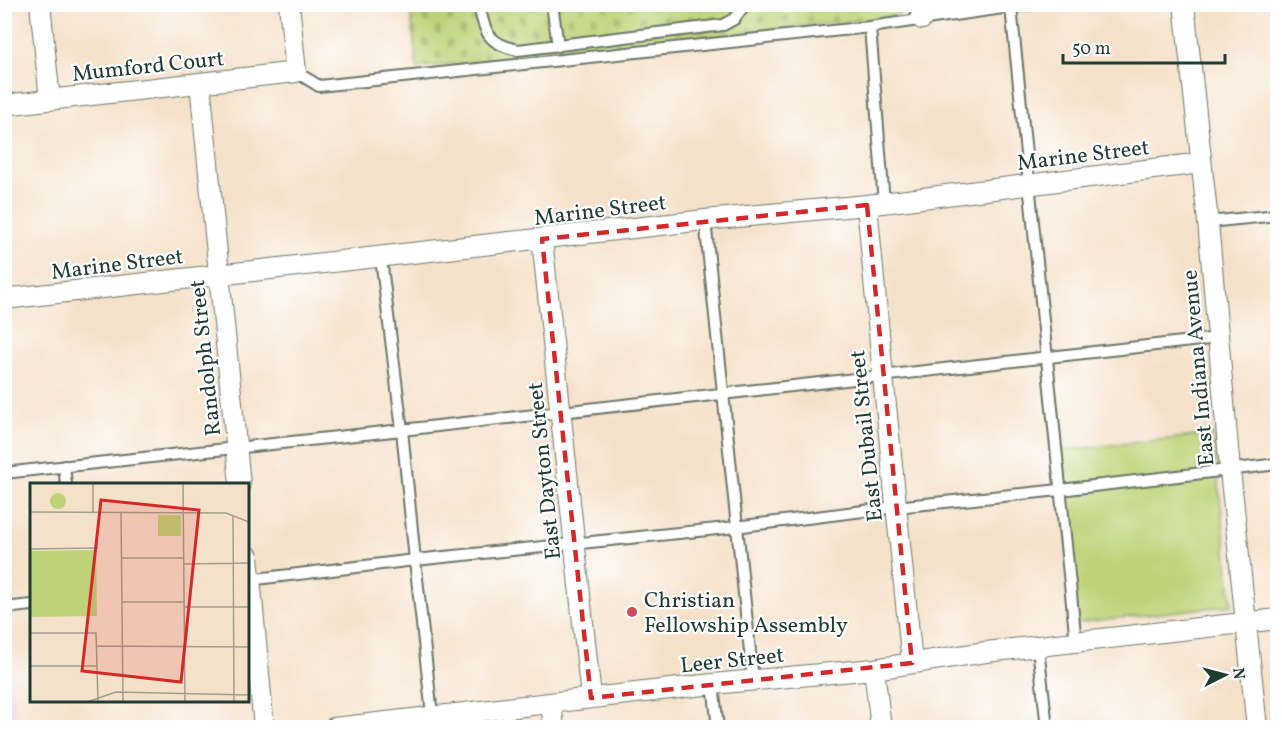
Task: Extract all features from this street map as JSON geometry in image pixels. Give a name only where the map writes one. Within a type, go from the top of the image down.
[{"type":"street","points":[[40,4],[50,100]]},
{"type":"street","points":[[289,4],[296,72]]},
{"type":"street","name":"East Indiana Avenue","points":[[1184,4],[1208,222],[1230,470],[1257,728]]},
{"type":"street","name":"Mumford Court","points":[[4,105],[296,72]]},
{"type":"street","name":"Randolph Street","points":[[200,83],[240,483]]},
{"type":"street","name":"Marine Street","points":[[4,299],[705,220],[875,204],[1201,164]]},
{"type":"street","name":"East Dubail Street","points":[[875,204],[883,376],[912,663]]},
{"type":"street","name":"East Dayton Street","points":[[542,239],[591,698]]},
{"type":"street","points":[[249,580],[264,728]]},
{"type":"street","name":"Leer Street","points":[[334,728],[713,684],[874,669],[986,652],[1278,619]]},
{"type":"street","points":[[874,669],[881,728]]},
{"type":"street","points":[[551,703],[554,728]]},
{"type":"lane","points":[[479,4],[484,28],[493,40],[504,47],[518,50],[723,25],[734,19],[745,4]]},
{"type":"lane","points":[[552,4],[558,46]]},
{"type":"lane","points":[[296,72],[319,86],[870,27],[921,12],[1032,4]]},
{"type":"lane","points":[[1011,7],[1076,643]]},
{"type":"lane","points":[[870,27],[875,204]]},
{"type":"lane","points":[[1208,222],[1278,215]]},
{"type":"lane","points":[[705,220],[753,680]]},
{"type":"lane","points":[[381,258],[432,715]]},
{"type":"lane","points":[[4,473],[237,449],[1218,338]]},
{"type":"lane","points":[[249,580],[415,560],[727,528],[1278,464]]},
{"type":"lane","points":[[64,466],[66,483]]},
{"type":"lane","points":[[4,608],[30,605]]},
{"type":"lane","points":[[1038,647],[1047,728]]},
{"type":"lane","points":[[713,684],[718,728]]},
{"type":"highlighted area","points":[[867,205],[912,663],[591,698],[542,239]]},
{"type":"shaded area","points":[[5,626],[17,727],[5,727]]},
{"type":"green space","points":[[906,4],[907,7],[897,16],[417,68],[410,5]]},
{"type":"green space","points":[[1213,434],[1232,605],[1077,623],[1057,451]]},
{"type":"place","name":"Christian Fellowship Assembly","points":[[632,612]]}]
